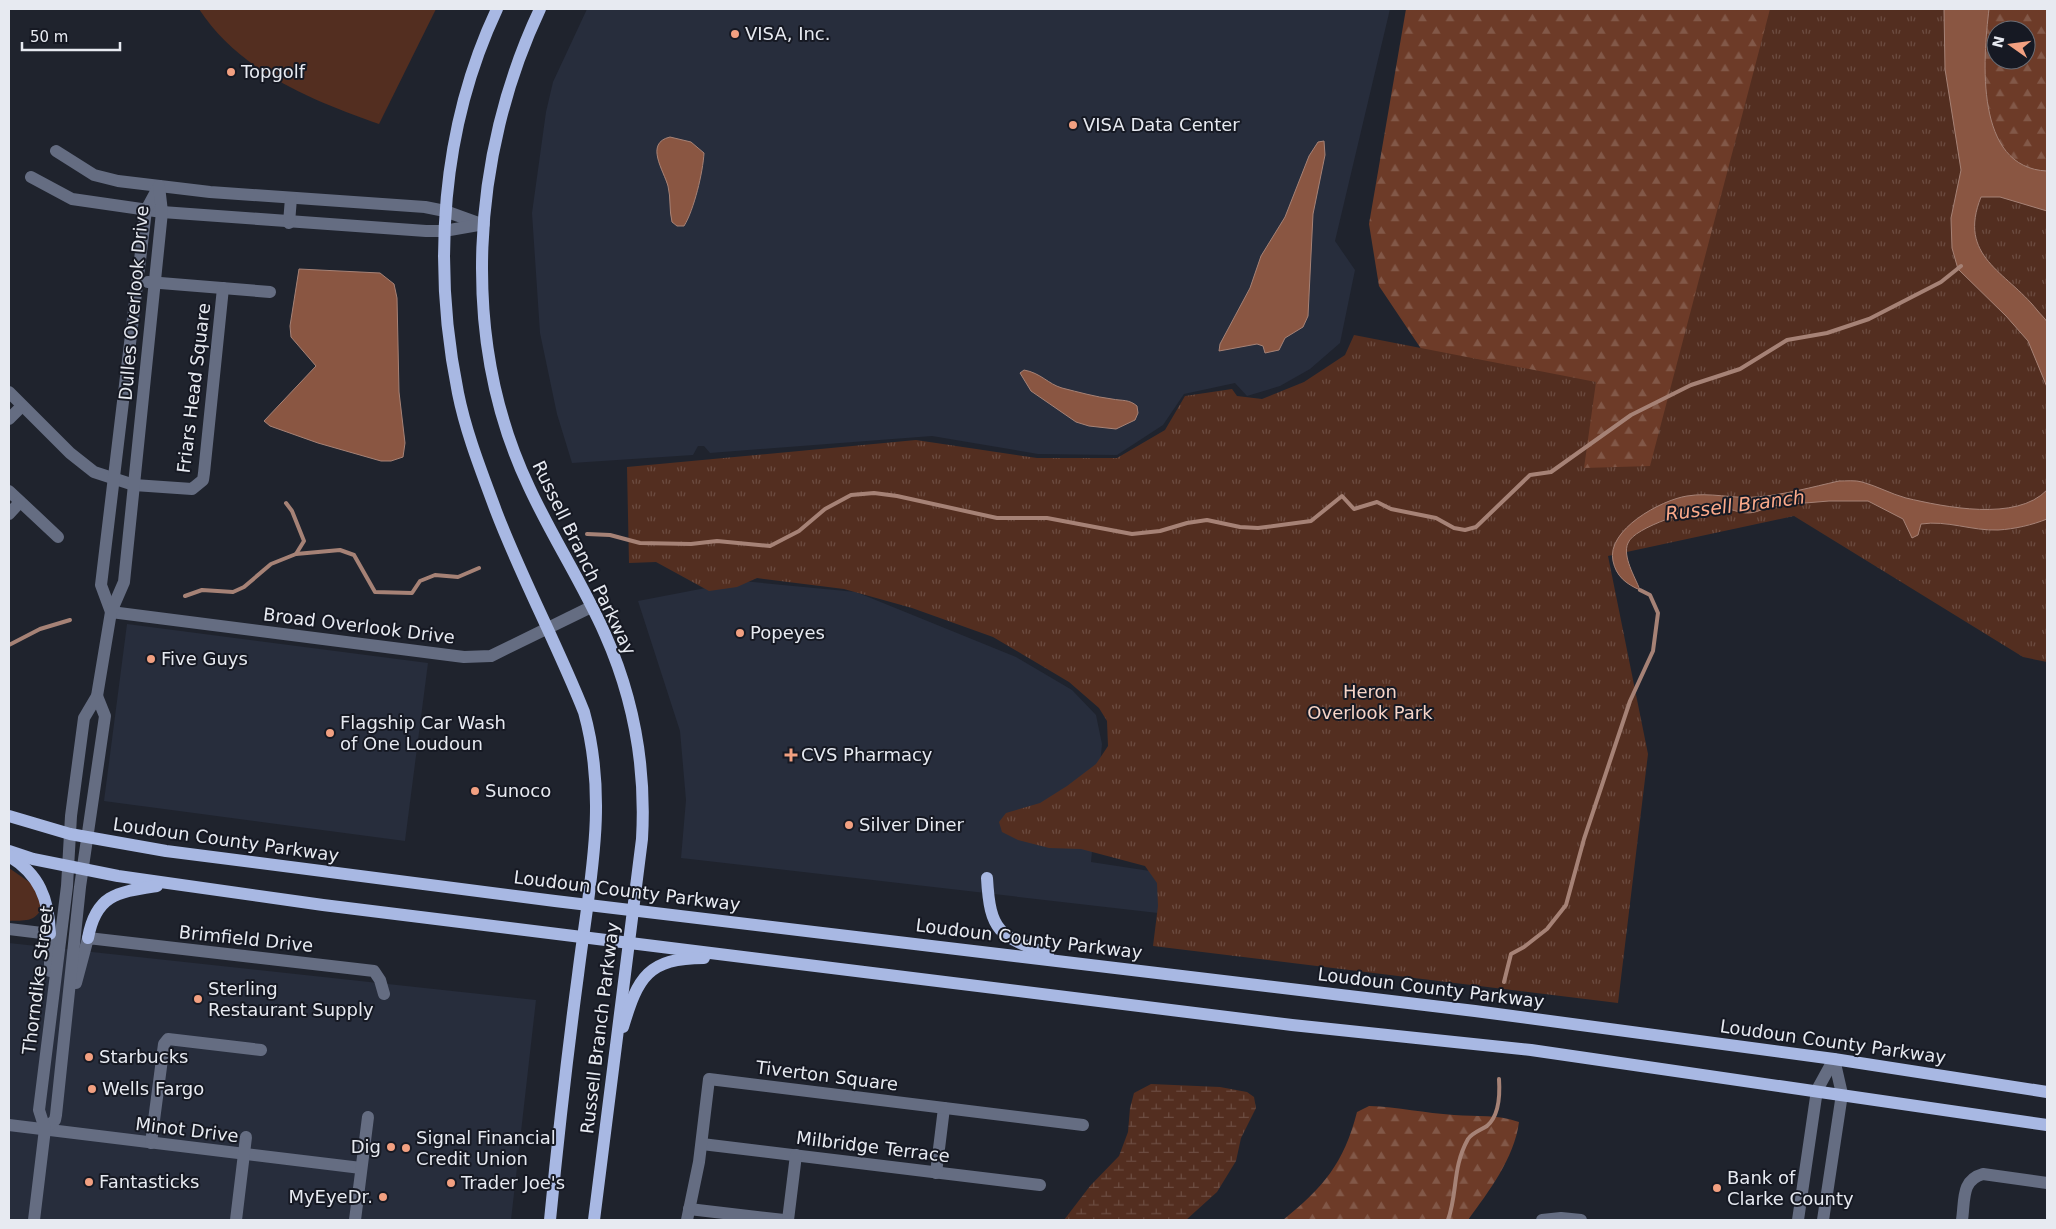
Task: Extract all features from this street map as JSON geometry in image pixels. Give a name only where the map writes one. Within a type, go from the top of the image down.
[{"type":"main road","name":"Russell Branch Parkway","points":[[497,9],[473,70],[462,114],[445,211],[443,272],[446,314],[458,394],[497,513],[584,712],[596,768],[597,821],[550,1220]]},
{"type":"main road","name":"Russell Branch Parkway","points":[[540,9],[522,51],[498,132],[484,224],[486,322],[491,367],[504,420],[529,487],[605,634],[624,685],[634,723],[640,760],[643,809],[642,839],[627,942],[594,1220]]},
{"type":"main road","name":"Loudoun County Parkway","points":[[9,816],[88,838],[222,859],[1475,1011],[1834,1059],[2047,1092]]},
{"type":"main road","points":[[9,851],[83,870],[170,884],[754,959],[1292,1025],[1531,1050],[1817,1090],[2047,1125]]},
{"type":"main road","points":[[9,856],[30,872],[40,885],[47,902],[50,934]]},
{"type":"main road","points":[[987,878],[989,907],[996,926],[1014,941],[1067,961]]},
{"type":"main road","points":[[88,938],[94,914],[111,896],[170,884]]},
{"type":"main road","points":[[612,1069],[631,999],[637,986],[650,971],[677,959],[754,959]]},
{"type":"street","points":[[56,151],[94,175],[118,181],[291,198],[425,208],[445,211],[484,224]]},
{"type":"street","points":[[31,177],[72,199],[162,212],[289,223],[444,231],[484,224]]},
{"type":"street","name":"Dulles Overlook Drive","points":[[111,612],[101,585],[146,210],[159,186]]},
{"type":"street","name":"Dulles Overlook Drive","points":[[70,834],[84,718],[97,696],[111,612],[124,582],[162,212],[159,186]]},
{"type":"street","points":[[289,223],[291,198]]},
{"type":"street","points":[[138,282],[270,292]]},
{"type":"street","name":"Friars Head Square","points":[[134,485],[186,490],[196,487],[203,480],[223,288]]},
{"type":"street","points":[[9,392],[81,463],[94,472],[134,485]]},
{"type":"street","points":[[9,419],[22,406]]},
{"type":"street","points":[[9,491],[58,537]]},
{"type":"street","points":[[9,514],[20,502]]},
{"type":"street","name":"Broad Overlook Drive","points":[[111,612],[464,658],[491,656],[591,607]]},
{"type":"street","name":"Dulles Overlook Drive","points":[[88,838],[105,716],[97,696]]},
{"type":"street","name":"Thorndike Street","points":[[34,1220],[45,1129],[39,1110],[67,886],[70,834]]},
{"type":"street","name":"Thorndike Street","points":[[45,1129],[55,1120],[56,1115],[88,838]]},
{"type":"street","points":[[9,929],[50,934],[52,1008]]},
{"type":"street","points":[[68,1009],[88,938]]},
{"type":"street","name":"Brimfield Drive","points":[[88,938],[374,971],[380,980],[384,994]]},
{"type":"street","points":[[151,1143],[164,1044],[168,1040],[261,1050]]},
{"type":"street","points":[[1798,1220],[1817,1090],[1834,1059]]},
{"type":"street","points":[[1823,1220],[1842,1094],[1834,1059]]},
{"type":"street","name":"Tiverton Square","points":[[688,1215],[702,1144],[709,1079],[1083,1125]]},
{"type":"street","points":[[936,1173],[944,1108]]},
{"type":"street","points":[[355,1220],[368,1117]]},
{"type":"street","name":"Minot Drive","points":[[9,1125],[361,1168]]},
{"type":"street","points":[[236,1220],[246,1137]]},
{"type":"street","name":"Milbridge Terrace","points":[[702,1144],[1040,1185]]},
{"type":"street","points":[[688,1215],[786,1220],[796,1155]]},
{"type":"street","points":[[1962,1220],[1967,1183],[1973,1177],[1983,1174],[2047,1183]]},
{"type":"street","points":[[1542,1220],[1561,1218],[1581,1220]]},
{"type":"shaded area","points":[[587,9],[1390,9],[1335,241],[1355,270],[1340,343],[1310,369],[1280,386],[1247,396],[1235,383],[1184,394],[1163,425],[1117,455],[1038,454],[932,436],[710,453],[704,446],[698,446],[693,455],[572,463],[557,414],[540,333],[532,213],[546,112],[553,82]]},
{"type":"shaded area","points":[[742,581],[856,592],[1016,657],[1072,690],[1096,715],[1102,744],[1091,862],[1163,873],[1158,913],[681,858],[686,800],[680,731],[638,601]]},
{"type":"shaded area","points":[[127,624],[428,663],[405,841],[104,801]]},
{"type":"shaded area","points":[[9,943],[536,1000],[511,1220],[9,1220]]},
{"type":"green space","name":"Topgolf","points":[[199,9],[436,9],[379,124],[303,94],[256,67],[216,31]]},
{"type":"green space","points":[[1406,9],[2047,9],[2047,388],[1521,498],[1379,286],[1369,224]]},
{"type":"green space","name":"Heron Overlook Park","points":[[1770,9],[1957,9],[1960,136],[2047,195],[2047,662],[2023,657],[1794,516],[1608,556],[1648,754],[1618,1003],[1153,946],[1158,906],[1157,883],[1145,866],[1081,849],[1049,848],[1018,840],[1002,832],[999,822],[1006,813],[1040,803],[1067,786],[1096,764],[1108,746],[1107,721],[1099,708],[1069,682],[993,637],[912,608],[844,589],[757,578],[737,587],[709,591],[656,562],[629,563],[627,467],[916,440],[1037,458],[1117,458],[1165,430],[1185,396],[1232,389],[1237,396],[1262,399],[1304,382],[1345,355],[1354,335],[1596,382],[1584,468],[1650,466]]},
{"type":"green space","points":[[9,868],[32,884],[42,907],[36,916],[28,920],[9,921]]},
{"type":"green space","points":[[1151,1084],[1220,1087],[1247,1092],[1254,1097],[1256,1108],[1241,1138],[1236,1161],[1217,1192],[1186,1220],[1064,1220],[1090,1186],[1119,1156],[1128,1132],[1130,1108],[1134,1093]]},
{"type":"green space","points":[[1369,1106],[1463,1116],[1495,1117],[1519,1122],[1512,1149],[1500,1174],[1468,1220],[1283,1220],[1321,1185],[1346,1146],[1357,1112]]},
{"type":"water","points":[[1944,9],[1989,9],[1988,20],[1986,20],[1985,55],[1988,108],[1995,132],[2006,151],[2023,165],[2047,171],[2047,211],[2000,197],[1981,197],[1975,217],[1975,234],[1980,249],[1988,261],[2025,296],[2047,322],[2047,387],[2028,341],[2006,316],[1958,269],[1952,248],[1951,218],[1961,170],[1945,69]]},
{"type":"water","points":[[670,137],[691,142],[704,153],[697,191],[684,226],[677,226],[672,222],[668,186],[658,158],[658,145],[662,140]]},
{"type":"water","points":[[1324,141],[1325,155],[1313,214],[1308,316],[1303,327],[1285,338],[1279,350],[1265,353],[1263,346],[1257,344],[1219,351],[1220,344],[1250,288],[1261,256],[1285,217],[1309,156],[1318,142]]},
{"type":"water","points":[[299,269],[380,273],[394,284],[397,298],[399,392],[405,443],[403,457],[391,461],[381,461],[318,443],[270,426],[264,421],[316,366],[291,337],[290,326]]},
{"type":"water","points":[[1024,370],[1030,371],[1062,388],[1131,402],[1137,406],[1138,413],[1135,420],[1116,429],[1089,426],[1076,422],[1031,391],[1020,373]]},
{"type":"water","points":[[1839,481],[1860,481],[1922,502],[1980,509],[1999,509],[2017,506],[2034,500],[2047,490],[2047,519],[2011,529],[1998,530],[1940,523],[1921,524],[1918,535],[1912,538],[1903,519],[1868,501],[1829,501],[1769,506],[1746,513],[1714,507],[1666,519],[1633,537],[1628,543],[1627,554],[1640,590],[1622,579],[1614,566],[1613,549],[1618,538],[1638,518],[1663,503],[1696,495],[1766,496],[1798,491]]},
{"type":"waterway","points":[[587,534],[610,535],[640,543],[691,544],[717,541],[770,546],[799,531],[825,509],[851,495],[874,493],[897,496],[997,518],[1047,518],[1132,534],[1160,531],[1187,523],[1207,520],[1240,527],[1258,528],[1311,521],[1342,496],[1354,509],[1377,502],[1391,509],[1436,518],[1454,528],[1465,530],[1476,527],[1530,475],[1551,472],[1631,415],[1691,385],[1740,369],[1787,340],[1827,333],[1869,319],[1941,282],[1961,266]]},
{"type":"waterway","points":[[286,503],[292,511],[304,541],[296,554]]},
{"type":"waterway","points":[[185,596],[202,590],[233,592],[244,587],[271,564],[296,554],[340,550],[354,555],[375,592],[412,593],[420,581],[435,575],[458,577],[479,568]]},
{"type":"waterway","name":"Russell Branch","points":[[1504,982],[1511,954],[1524,947],[1547,929],[1566,905],[1584,839],[1630,701],[1653,651],[1658,613],[1650,595],[1640,590]]},
{"type":"waterway","points":[[9,645],[40,629],[70,620]]},
{"type":"waterway","name":"Russell Branch","points":[[1448,1220],[1457,1170],[1463,1150],[1468,1139],[1474,1133],[1487,1126],[1494,1116],[1499,1098],[1499,1079]]},
{"type":"place","name":"VISA, Inc.","points":[[735,34]]},
{"type":"place","name":"Topgolf","points":[[231,72]]},
{"type":"place","name":"VISA Data Center","points":[[1073,125]]},
{"type":"place","name":"Popeyes","points":[[740,633]]},
{"type":"place","name":"Five Guys","points":[[151,659]]},
{"type":"place","name":"Flagship Car Wash of One Loudoun","points":[[330,733]]},
{"type":"place","name":"CVS Pharmacy","points":[[791,755]]},
{"type":"place","name":"Sunoco","points":[[475,791]]},
{"type":"place","name":"Silver Diner","points":[[849,825]]},
{"type":"place","name":"Sterling Restaurant Supply","points":[[198,999]]},
{"type":"place","name":"Starbucks","points":[[89,1057]]},
{"type":"place","name":"Wells Fargo","points":[[92,1089]]},
{"type":"place","name":"Dig","points":[[391,1147]]},
{"type":"place","name":"Signal Financial Credit Union","points":[[406,1148]]},
{"type":"place","name":"Fantasticks","points":[[89,1182]]},
{"type":"place","name":"Trader Joe's","points":[[451,1183]]},
{"type":"place","name":"Bank of Clarke County","points":[[1717,1188]]},
{"type":"place","name":"MyEyeDr.","points":[[383,1197]]}]
